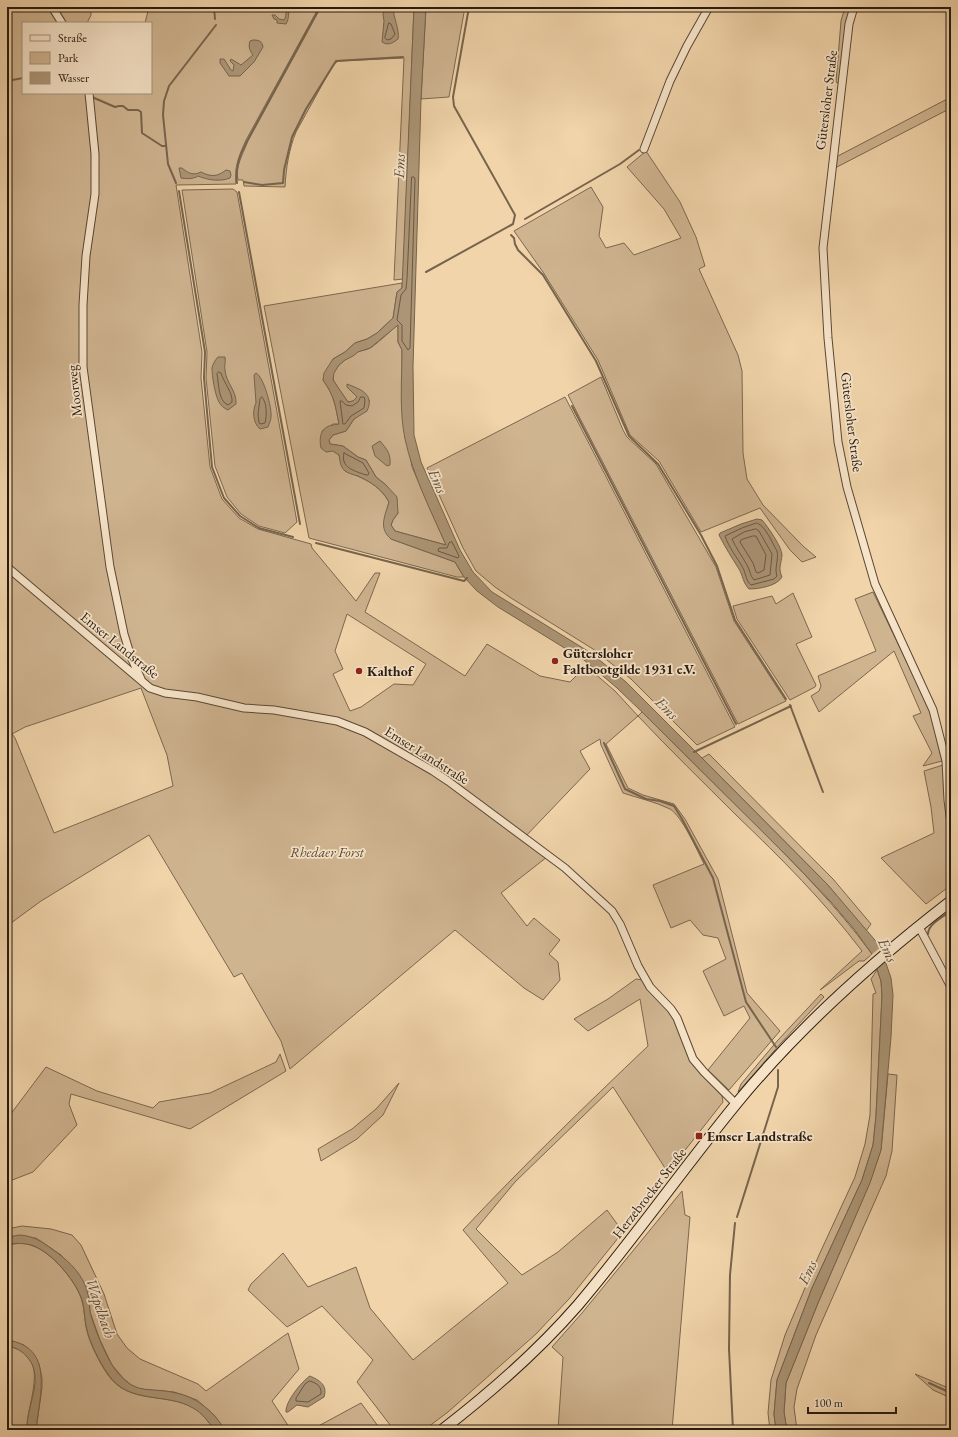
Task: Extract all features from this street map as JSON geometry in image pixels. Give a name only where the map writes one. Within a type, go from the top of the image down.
[{"type":"main road","points":[[918,927],[951,902]]},
{"type":"main road","name":"Herzebrocker Straße","points":[[442,1430],[510,1373],[543,1342],[577,1306],[629,1243],[736,1104],[786,1047],[854,980],[918,927]]},
{"type":"street","points":[[52,7],[61,22]]},
{"type":"street","points":[[644,149],[670,81],[687,46],[709,7]]},
{"type":"street","name":"Gütersloher Straße","points":[[854,7],[849,24],[823,248],[828,338],[838,442],[847,487],[875,584],[933,710],[946,761],[951,824]]},
{"type":"street","name":"Moorweg","points":[[89,95],[95,154],[95,194],[84,277],[83,367],[110,567],[124,634],[131,657],[142,681]]},
{"type":"street","name":"Emser Landstraße","points":[[7,567],[150,688],[165,693],[244,708],[286,712],[337,721],[365,732],[448,781],[565,868],[612,911],[620,924],[638,966],[650,987],[671,1009],[677,1018],[693,1059],[736,1104]]},
{"type":"street","points":[[918,927],[951,987]]},
{"type":"green space","name":"Rhedaer Forst","points":[[7,7],[91,7],[91,15],[88,22],[22,22],[22,94],[152,94],[152,22],[145,22],[149,7],[319,7],[246,140],[236,166],[236,184],[176,185],[202,352],[201,378],[210,467],[222,499],[239,518],[258,529],[311,544],[312,548],[356,601],[375,573],[380,573],[365,612],[465,676],[487,644],[540,676],[570,682],[586,666],[615,691],[638,716],[606,744],[628,788],[643,795],[674,804],[685,819],[718,879],[747,993],[780,1031],[729,1090],[708,1070],[750,1018],[744,1006],[724,1016],[703,971],[726,959],[718,938],[703,935],[690,920],[671,928],[653,885],[704,864],[689,834],[675,813],[659,804],[623,793],[601,745],[600,739],[580,751],[590,769],[523,839],[547,857],[501,893],[527,926],[534,918],[560,940],[549,954],[558,962],[560,980],[543,1000],[524,988],[455,930],[290,1069],[281,1041],[242,973],[234,977],[149,835],[41,901],[7,926]],"holes":[[[347,614],[426,664],[413,685],[394,684],[361,707],[350,711],[333,674],[343,669],[335,651]],[[141,688],[167,755],[173,786],[54,833],[12,734],[25,727]]]},
{"type":"green space","points":[[321,7],[414,7],[403,279],[394,280],[404,58],[338,61],[333,65],[296,132],[288,159],[285,187],[244,186],[243,180],[238,180],[237,175],[239,165],[248,141]]},
{"type":"green space","points":[[426,7],[465,7],[449,97],[421,99]]},
{"type":"green space","points":[[845,7],[850,7],[839,84],[836,82],[841,21]]},
{"type":"green space","points":[[951,97],[951,108],[835,168],[836,157]]},
{"type":"green space","points":[[646,151],[680,202],[696,237],[705,266],[699,269],[738,355],[742,371],[743,453],[747,479],[763,505],[803,546],[816,557],[802,562],[790,550],[760,508],[701,532],[659,461],[630,435],[598,360],[543,272],[514,231],[591,187],[603,207],[599,236],[606,248],[624,243],[634,255],[681,238],[664,209],[627,167]]},
{"type":"green space","points":[[233,189],[237,192],[297,522],[285,533],[259,526],[241,514],[227,497],[215,466],[206,378],[207,352],[182,190]]},
{"type":"green space","points":[[402,283],[402,288],[397,292],[393,318],[377,333],[367,339],[355,343],[345,352],[333,359],[323,380],[332,396],[339,424],[333,424],[322,431],[333,451],[339,455],[345,471],[370,482],[385,496],[389,502],[386,513],[391,539],[455,562],[464,577],[457,577],[309,538],[264,306]]},
{"type":"green space","points":[[398,324],[398,342],[402,350],[402,409],[412,467],[446,545],[395,531],[391,525],[398,513],[386,485],[376,477],[366,460],[358,457],[343,446],[330,444],[329,440],[333,435],[346,431],[354,419],[370,401],[351,391],[357,397],[353,401],[348,402],[334,381],[333,374],[335,370],[357,352],[372,347]]},
{"type":"green space","points":[[601,377],[623,430],[627,437],[656,464],[716,567],[734,621],[786,701],[738,724],[568,395]]},
{"type":"green space","points":[[565,397],[735,727],[697,745],[631,679],[593,649],[511,598],[476,571],[463,548],[427,468]]},
{"type":"green space","points":[[873,592],[930,710],[942,761],[923,766],[932,753],[913,716],[921,713],[894,651],[819,712],[811,696],[819,691],[821,686],[818,676],[876,651],[855,599]]},
{"type":"green space","points":[[793,593],[812,637],[796,644],[816,685],[815,687],[790,700],[737,619],[733,606],[772,596],[776,604]]},
{"type":"green space","points":[[642,712],[752,821],[829,901],[872,954],[864,961],[859,961],[820,990],[862,951],[802,880],[638,716]]},
{"type":"green space","points":[[709,754],[833,879],[871,924],[866,931],[827,884],[702,758]]},
{"type":"green space","points":[[943,765],[948,827],[951,837],[951,885],[926,904],[881,858],[934,833],[924,771]]},
{"type":"green space","points":[[877,970],[881,981],[882,996],[876,1116],[873,1145],[862,1180],[812,1288],[777,1380],[774,1414],[776,1430],[770,1430],[768,1413],[771,1380],[785,1335],[819,1255],[855,1177],[865,1144],[870,1115],[873,994],[876,993],[871,979]]},
{"type":"green space","points":[[636,979],[643,980],[674,1019],[701,1074],[722,1096],[723,1102],[686,1149],[665,1168],[613,1087],[515,1182],[476,1229],[522,1275],[558,1252],[607,1210],[623,1232],[569,1299],[536,1334],[448,1412],[424,1430],[394,1430],[357,1382],[373,1360],[322,1306],[287,1327],[248,1290],[251,1284],[283,1253],[308,1287],[356,1267],[370,1308],[413,1360],[508,1283],[463,1230],[554,1137],[648,1046],[640,999],[588,1031],[574,1019],[608,999]]},
{"type":"green space","points":[[821,994],[824,997],[738,1092],[741,1084],[778,1040]]},
{"type":"green space","points":[[280,1054],[286,1071],[190,1129],[71,1094],[69,1104],[77,1125],[33,1172],[7,1182],[7,1119],[46,1067],[97,1091],[153,1108],[159,1102],[210,1093],[276,1062]]},
{"type":"green space","points":[[888,1074],[897,1075],[892,1151],[886,1176],[816,1335],[797,1389],[794,1407],[797,1430],[787,1430],[784,1413],[786,1383],[818,1303],[870,1182],[881,1150]]},
{"type":"green space","points":[[399,1083],[383,1115],[357,1139],[321,1161],[318,1149],[352,1129],[376,1109]]},
{"type":"green space","points":[[682,1191],[685,1215],[690,1217],[672,1430],[558,1430],[563,1357],[552,1347],[582,1313]]},
{"type":"green space","points":[[22,1226],[51,1229],[72,1235],[81,1245],[104,1294],[117,1334],[127,1348],[140,1359],[198,1384],[206,1391],[288,1333],[299,1369],[272,1401],[291,1430],[253,1430],[251,1427],[249,1428],[251,1430],[225,1430],[214,1415],[197,1400],[174,1392],[139,1389],[131,1385],[112,1365],[100,1340],[90,1312],[89,1296],[61,1255],[36,1238],[7,1237],[7,1229]]},
{"type":"green space","points":[[21,1243],[32,1245],[40,1249],[55,1260],[74,1283],[82,1302],[88,1336],[93,1348],[108,1375],[117,1384],[126,1391],[148,1397],[172,1400],[194,1408],[200,1412],[214,1430],[36,1430],[42,1388],[42,1378],[39,1364],[24,1345],[7,1340],[7,1245]]},
{"type":"green space","points":[[7,1346],[21,1351],[30,1359],[34,1369],[33,1393],[27,1430],[7,1430]]},
{"type":"green space","points":[[915,1374],[951,1389],[951,1398],[933,1390]]},
{"type":"green space","points":[[361,1403],[381,1430],[311,1430]]},
{"type":"water","points":[[288,7],[291,7],[286,24],[277,23],[277,20],[274,19],[272,15],[284,20]]},
{"type":"water","points":[[386,7],[393,7],[398,35],[398,39],[388,44],[382,42],[384,21],[383,14]]},
{"type":"water","points":[[414,7],[426,7],[421,99],[413,367],[414,435],[421,462],[460,550],[473,572],[492,592],[591,653],[626,682],[827,884],[880,946],[891,978],[893,995],[891,1037],[881,1150],[870,1183],[818,1303],[786,1383],[784,1412],[787,1430],[776,1430],[774,1414],[777,1380],[812,1288],[862,1180],[873,1145],[876,1116],[882,996],[881,981],[872,954],[854,929],[831,902],[789,858],[617,688],[584,660],[498,607],[477,591],[464,577],[455,562],[391,539],[387,535],[384,526],[384,517],[389,502],[386,497],[372,483],[344,470],[341,465],[339,455],[333,451],[326,452],[321,448],[320,437],[325,428],[339,424],[332,396],[323,380],[324,373],[333,359],[345,352],[355,343],[367,339],[377,333],[393,318],[397,292],[402,288]],"holes":[[[398,325],[398,342],[402,350],[401,406],[403,428],[408,453],[446,545],[395,531],[391,525],[398,513],[397,497],[376,477],[366,460],[358,457],[343,446],[330,444],[329,440],[333,435],[346,431],[354,419],[367,411],[369,405],[368,396],[365,393],[347,384],[347,387],[357,397],[353,401],[348,402],[333,380],[334,373],[339,365],[358,352],[370,348]]]},
{"type":"water","points":[[250,41],[260,41],[263,47],[254,62],[240,76],[229,76],[220,63],[220,59],[224,59],[233,71],[234,65],[230,61],[231,59],[241,65],[253,55],[249,45]]},
{"type":"water","points":[[179,168],[191,173],[196,174],[201,172],[208,175],[217,175],[226,170],[230,171],[231,175],[230,178],[222,180],[206,179],[198,176],[188,179],[181,178]]},
{"type":"water","points":[[218,357],[225,357],[227,379],[236,399],[236,404],[228,410],[220,403],[216,395],[214,385],[212,368]]},
{"type":"water","points":[[256,373],[265,386],[271,413],[271,419],[268,427],[260,429],[256,424],[254,417],[256,403],[254,375]]},
{"type":"water","points":[[380,441],[388,452],[390,465],[387,466],[375,456],[372,446]]},
{"type":"water","points":[[757,519],[762,520],[765,523],[780,547],[782,555],[780,569],[782,577],[772,585],[763,588],[749,589],[719,535],[720,533],[741,524]]},
{"type":"water","points":[[20,1235],[37,1239],[67,1260],[79,1274],[86,1288],[89,1298],[90,1312],[100,1341],[114,1368],[122,1377],[135,1387],[166,1391],[191,1398],[210,1411],[225,1430],[214,1430],[199,1412],[182,1403],[137,1394],[116,1384],[108,1374],[93,1347],[88,1335],[81,1297],[73,1282],[62,1267],[41,1250],[28,1244],[7,1244],[7,1237]]},
{"type":"water","points":[[7,1340],[22,1345],[33,1352],[38,1363],[41,1375],[41,1389],[36,1430],[27,1429],[27,1420],[35,1383],[33,1366],[21,1351],[7,1346]]},
{"type":"water","points":[[310,1376],[317,1379],[324,1386],[324,1397],[308,1407],[297,1405],[286,1412],[288,1403],[295,1392]]},
{"type":"pier","points":[[882,946],[887,960],[875,971],[870,956]]},
{"type":"waterway","points":[[214,7],[215,19]]},
{"type":"waterway","points":[[237,183],[237,166],[244,146],[320,7]]},
{"type":"waterway","points":[[426,272],[513,224],[515,215],[454,106],[453,97],[469,7]]},
{"type":"waterway","points":[[176,183],[168,164],[163,115],[164,101],[169,86],[216,25]]},
{"type":"waterway","points":[[244,182],[262,185],[283,183],[284,170],[292,137],[306,109],[336,61],[403,57]]},
{"type":"waterway","points":[[7,81],[22,78]]},
{"type":"waterway","points":[[92,97],[115,107],[123,106],[128,110],[138,110],[141,112],[142,133],[162,146],[166,146]]},
{"type":"waterway","points":[[525,219],[620,164],[639,150]]},
{"type":"waterway","points":[[179,191],[205,352],[204,378],[212,467],[224,498],[240,516],[259,528],[293,537]]},
{"type":"waterway","points":[[239,192],[300,524]]},
{"type":"waterway","points":[[511,235],[514,238],[518,250],[543,275],[596,361],[629,436],[658,464],[701,535],[717,566],[735,620],[786,699]]},
{"type":"waterway","points":[[572,406],[736,724]]},
{"type":"waterway","points":[[316,543],[464,581],[467,578]]},
{"type":"waterway","points":[[790,705],[823,792]]},
{"type":"waterway","points":[[694,752],[791,706]]},
{"type":"waterway","points":[[604,743],[625,789],[646,799],[660,801],[674,806],[682,819],[713,878],[746,1002],[776,1047]]},
{"type":"waterway","points":[[928,934],[933,924],[951,911]]},
{"type":"waterway","points":[[737,1217],[778,1087],[778,1070]]},
{"type":"waterway","points":[[733,1430],[729,1349],[730,1275],[735,1223]]},
{"type":"waterway","points":[[929,1383],[951,1393]]},
{"type":"place","name":"Gütersloher Faltbootgilde 1931 e.V.","points":[[555,661]]},
{"type":"place","name":"Kalthof","points":[[359,671]]},
{"type":"place","name":"Emser Landstraße","points":[[699,1136]]},
{"type":"water label","name":"Ems","points":[[399,166]]},
{"type":"water label","name":"Ems","points":[[438,481]]},
{"type":"water label","name":"Ems","points":[[667,708]]},
{"type":"water label","name":"Ems","points":[[888,950]]},
{"type":"water label","name":"Ems","points":[[807,1272]]},
{"type":"water label","name":"Wapelbach","points":[[101,1308]]}]
